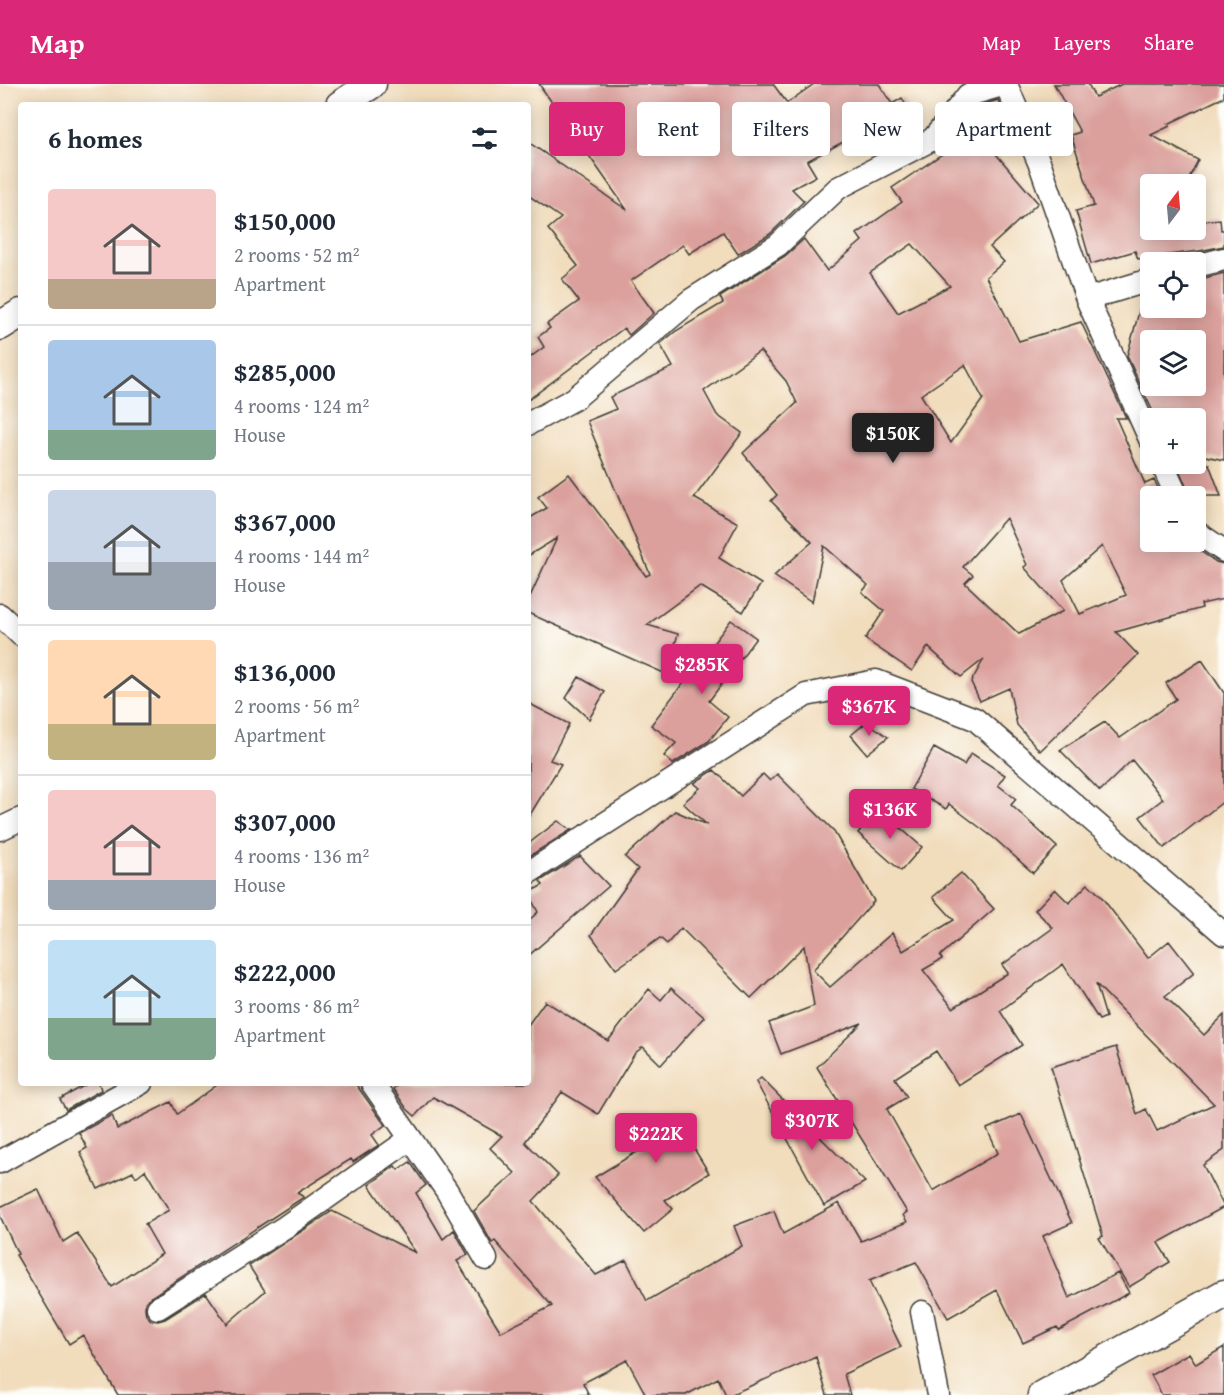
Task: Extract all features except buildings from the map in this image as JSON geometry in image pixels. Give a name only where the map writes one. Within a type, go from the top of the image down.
[{"type":"street","points":[[345,102],[372,84]]},
{"type":"street","points":[[531,422],[574,399],[691,300],[778,245],[838,188],[933,139],[968,95],[1006,84],[1041,167],[1087,299],[1140,417]]},
{"type":"street","points":[[1206,264],[1224,259]]},
{"type":"street","points":[[1087,299],[1140,283]]},
{"type":"street","points":[[0,326],[18,315]]},
{"type":"street","points":[[1206,539],[1224,551]]},
{"type":"street","points":[[0,615],[18,632]]},
{"type":"street","points":[[531,871],[806,695],[876,681],[975,719],[1224,934]]},
{"type":"street","points":[[0,829],[18,820]]},
{"type":"street","points":[[0,1162],[136,1086]]},
{"type":"street","points":[[374,1086],[447,1191],[486,1259]]},
{"type":"street","points":[[158,1308],[285,1227],[410,1139]]},
{"type":"street","points":[[1042,1395],[1224,1294]]},
{"type":"street","points":[[922,1312],[938,1395]]}]
